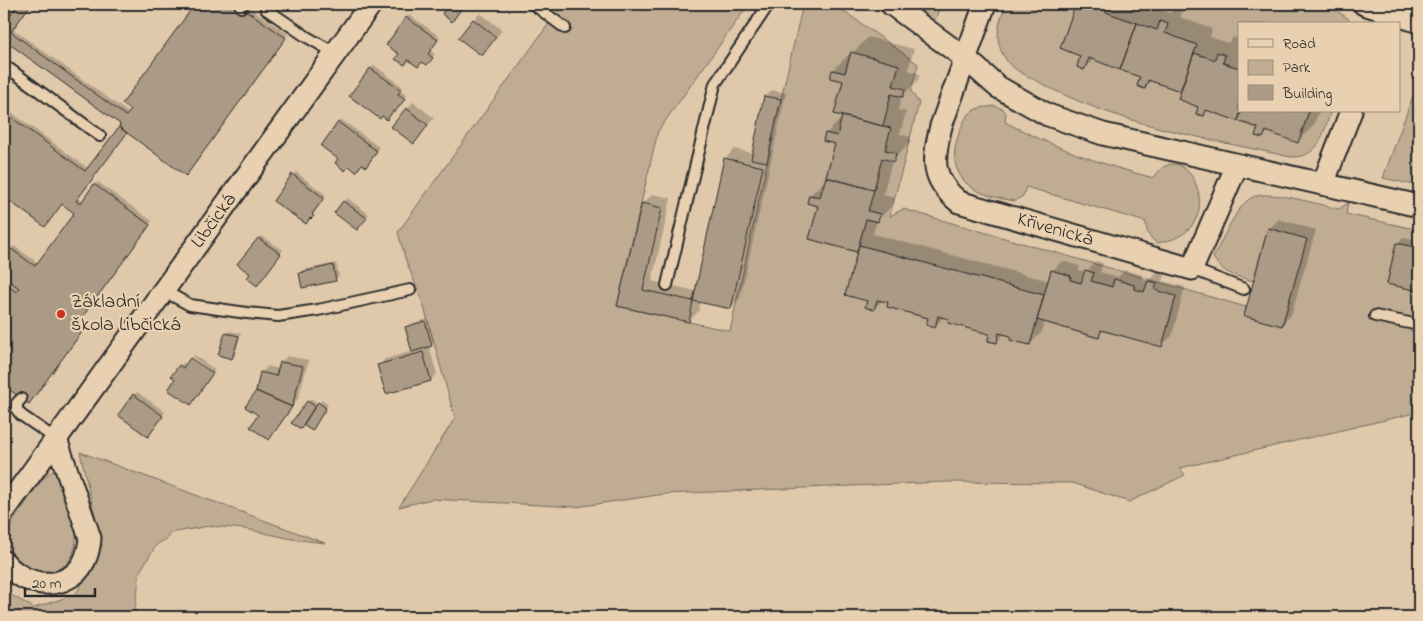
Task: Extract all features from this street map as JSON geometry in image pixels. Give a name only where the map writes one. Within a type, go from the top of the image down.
[{"type":"street","name":"Libčická","points":[[4,510],[371,4]]},
{"type":"street","points":[[891,4],[966,58],[998,87],[1048,115],[1103,134],[1419,206]]},
{"type":"street","name":"Křivenická","points":[[985,4],[941,126],[937,144],[935,162],[938,177],[947,192],[959,202],[1192,270]]},
{"type":"street","points":[[1364,4],[1419,22]]},
{"type":"street","points":[[1323,184],[1351,112]]},
{"type":"street","points":[[1192,270],[1238,164]]},
{"type":"street","points":[[4,562],[22,578],[41,583],[57,583],[70,578],[89,552],[90,538],[56,438]]},
{"type":"lane","points":[[533,4],[565,28]]},
{"type":"lane","points":[[667,285],[715,84],[768,4]]},
{"type":"lane","points":[[266,9],[307,37],[335,53]]},
{"type":"lane","points":[[4,65],[100,136]]},
{"type":"lane","points":[[1192,270],[1244,289]]},
{"type":"lane","points":[[162,290],[190,304],[278,316],[318,310],[410,290]]},
{"type":"lane","points":[[1375,316],[1419,325]]},
{"type":"lane","points":[[21,399],[17,404],[17,410],[21,415],[56,438]]},
{"type":"green space","points":[[563,4],[749,4],[658,131],[617,306],[730,331],[803,4],[834,4],[918,64],[911,91],[919,103],[890,216],[903,209],[1246,307],[1244,316],[1282,326],[1306,239],[1268,228],[1253,281],[1225,271],[1213,257],[1240,209],[1251,198],[1258,195],[1280,196],[1339,209],[1348,203],[1346,214],[1419,230],[1419,248],[1396,243],[1387,284],[1419,291],[1419,412],[1180,468],[1185,475],[1129,502],[1073,483],[945,482],[665,494],[576,507],[432,499],[399,507],[455,418],[422,300],[406,261],[398,232]],"holes":[[[851,52],[899,65],[893,86],[905,90],[902,97],[891,94],[883,129],[885,144],[893,161],[882,158],[868,211],[880,214],[877,222],[866,219],[859,245],[1044,295],[1051,270],[1071,276],[1070,280],[1081,283],[1094,273],[1091,281],[1112,287],[1114,279],[1134,285],[1134,289],[1144,292],[1148,281],[1156,283],[1155,290],[1176,297],[1162,346],[1101,330],[1098,338],[1037,320],[1030,345],[1010,340],[1011,336],[999,333],[996,343],[988,341],[989,334],[948,323],[949,319],[938,316],[935,327],[926,325],[928,318],[887,307],[888,302],[877,300],[874,310],[865,307],[867,301],[857,252],[809,239],[818,206],[807,203],[809,195],[820,197],[835,144],[823,141],[825,133],[837,136],[842,116],[834,114],[843,81],[830,78],[833,70],[845,73]]]},
{"type":"green space","points":[[908,4],[941,4],[934,23]]},
{"type":"green space","points":[[1006,4],[1066,4],[1075,7],[1060,48],[1080,56],[1077,67],[1084,70],[1089,58],[1140,77],[1137,86],[1144,89],[1148,80],[1180,91],[1178,99],[1198,107],[1196,114],[1204,116],[1206,110],[1258,128],[1255,135],[1263,138],[1266,131],[1298,142],[1309,112],[1331,112],[1319,143],[1314,149],[1301,156],[1291,157],[1160,128],[1096,108],[1065,95],[1018,71],[1001,51],[998,38],[999,24]]},
{"type":"green space","points":[[1108,4],[1316,4],[1341,14],[1351,22],[1238,22],[1238,68],[1223,63],[1225,55],[1218,53],[1215,60],[1194,53],[1197,45],[1165,33],[1168,24],[1160,21],[1157,30],[1105,12]]},
{"type":"green space","points":[[1419,79],[1419,116],[1416,126],[1419,128],[1419,186],[1383,178]]},
{"type":"green space","points":[[995,106],[1003,109],[1006,113],[1005,122],[1060,147],[1116,167],[1154,178],[1166,166],[1179,165],[1189,173],[1197,187],[1200,204],[1195,221],[1181,235],[1157,243],[1148,234],[1146,222],[1026,187],[1023,196],[1015,201],[975,190],[965,182],[957,170],[955,164],[956,144],[963,124],[970,113],[983,107]]},
{"type":"green space","points":[[80,452],[325,543],[292,539],[246,529],[209,526],[170,533],[167,539],[157,544],[140,571],[134,617],[4,617],[4,591],[34,608],[76,594],[102,546]]},
{"type":"green space","points":[[55,470],[72,514],[76,540],[72,556],[63,566],[51,571],[38,572],[25,568],[15,560],[9,549],[8,534],[15,518],[38,484],[46,475]]},
{"type":"building","points":[[18,4],[31,4],[11,32],[126,116],[131,110],[122,104],[195,4],[203,9],[207,4],[237,4],[286,38],[186,176],[119,127],[120,124],[4,40],[4,24]]},
{"type":"building","points":[[437,4],[454,4],[461,9],[452,22],[442,14],[445,9]]},
{"type":"building","points":[[1076,4],[1084,4],[1098,9],[1099,4],[1108,4],[1105,12],[1137,23],[1120,70],[1089,58],[1084,70],[1077,67],[1080,56],[1060,48]]},
{"type":"building","points":[[406,17],[438,40],[428,54],[433,58],[427,65],[422,62],[418,67],[408,60],[405,65],[395,59],[399,54],[386,45]]},
{"type":"building","points":[[473,19],[496,37],[482,56],[458,38]]},
{"type":"building","points":[[1160,21],[1168,24],[1165,33],[1197,45],[1180,91],[1148,80],[1145,89],[1137,86],[1140,77],[1120,70],[1137,23],[1157,30]]},
{"type":"building","points":[[851,52],[899,65],[893,86],[905,89],[903,97],[891,94],[883,126],[834,114],[843,81],[830,78],[832,70],[845,73]]},
{"type":"building","points":[[1217,52],[1225,55],[1223,63],[1238,68],[1238,112],[1241,112],[1238,121],[1206,110],[1204,116],[1196,114],[1198,107],[1178,99],[1194,53],[1215,60]]},
{"type":"building","points":[[370,68],[401,90],[398,94],[405,99],[387,120],[382,116],[380,119],[349,96]]},
{"type":"building","points":[[764,96],[781,99],[767,162],[751,159]]},
{"type":"building","points":[[406,108],[428,125],[414,144],[391,127]]},
{"type":"building","points":[[4,112],[85,171],[119,127],[127,133],[76,201],[80,204],[94,184],[150,225],[75,327],[82,332],[29,404],[4,386],[4,283],[16,292],[19,288],[4,277],[4,256],[10,248],[35,266],[74,213],[62,204],[45,227],[4,197]]},
{"type":"building","points":[[1241,112],[1309,112],[1298,143],[1266,131],[1263,138],[1255,136],[1258,128],[1238,121]]},
{"type":"building","points":[[842,116],[891,128],[885,150],[896,153],[894,162],[882,158],[874,190],[826,177],[835,144],[823,141],[825,133],[837,136]]},
{"type":"building","points":[[338,122],[377,151],[366,167],[362,164],[356,172],[349,166],[345,171],[335,163],[338,159],[321,146]]},
{"type":"building","points":[[724,158],[763,167],[731,309],[693,301]]},
{"type":"building","points":[[292,174],[324,198],[312,214],[314,216],[306,224],[273,201]]},
{"type":"building","points":[[826,177],[874,190],[868,211],[880,214],[878,222],[866,219],[857,252],[809,239],[818,206],[807,203],[809,195],[820,197]]},
{"type":"building","points":[[343,201],[367,218],[357,230],[334,213]]},
{"type":"building","points":[[642,203],[662,208],[643,290],[693,301],[689,322],[617,306]]},
{"type":"building","points":[[1268,228],[1307,239],[1282,326],[1244,316]]},
{"type":"building","points":[[258,238],[281,254],[257,286],[247,278],[250,274],[237,264]]},
{"type":"building","points":[[1396,243],[1419,248],[1419,291],[1387,284]]},
{"type":"building","points":[[859,245],[1044,295],[1030,345],[1010,340],[1011,336],[999,333],[997,343],[988,341],[989,334],[948,323],[949,319],[938,316],[935,328],[926,325],[928,318],[887,307],[888,302],[877,300],[874,310],[865,307],[867,301],[845,295]]},
{"type":"building","points":[[333,265],[336,281],[302,288],[299,273]]},
{"type":"building","points":[[1051,270],[1071,276],[1070,280],[1081,283],[1085,270],[1094,273],[1091,281],[1112,287],[1114,279],[1134,285],[1134,289],[1144,292],[1148,281],[1157,283],[1155,290],[1176,296],[1162,347],[1101,330],[1099,338],[1037,320]]},
{"type":"building","points":[[425,321],[432,346],[412,352],[405,327]]},
{"type":"building","points":[[225,333],[239,336],[232,359],[218,355]]},
{"type":"building","points":[[423,352],[431,381],[386,394],[377,365]]},
{"type":"building","points":[[190,358],[213,373],[191,405],[168,390],[175,379],[171,376],[179,365],[183,368]]},
{"type":"building","points":[[280,362],[303,366],[292,407],[256,391],[260,372],[276,376]]},
{"type":"building","points":[[256,391],[292,407],[269,440],[250,427],[258,415],[245,407]]},
{"type":"building","points":[[133,394],[163,416],[148,437],[118,415]]},
{"type":"building","points":[[307,401],[315,406],[301,429],[291,423]]},
{"type":"building","points":[[318,402],[326,408],[312,431],[303,425]]},
{"type":"place","name":"Základní škola Libčická","points":[[61,314]]}]
